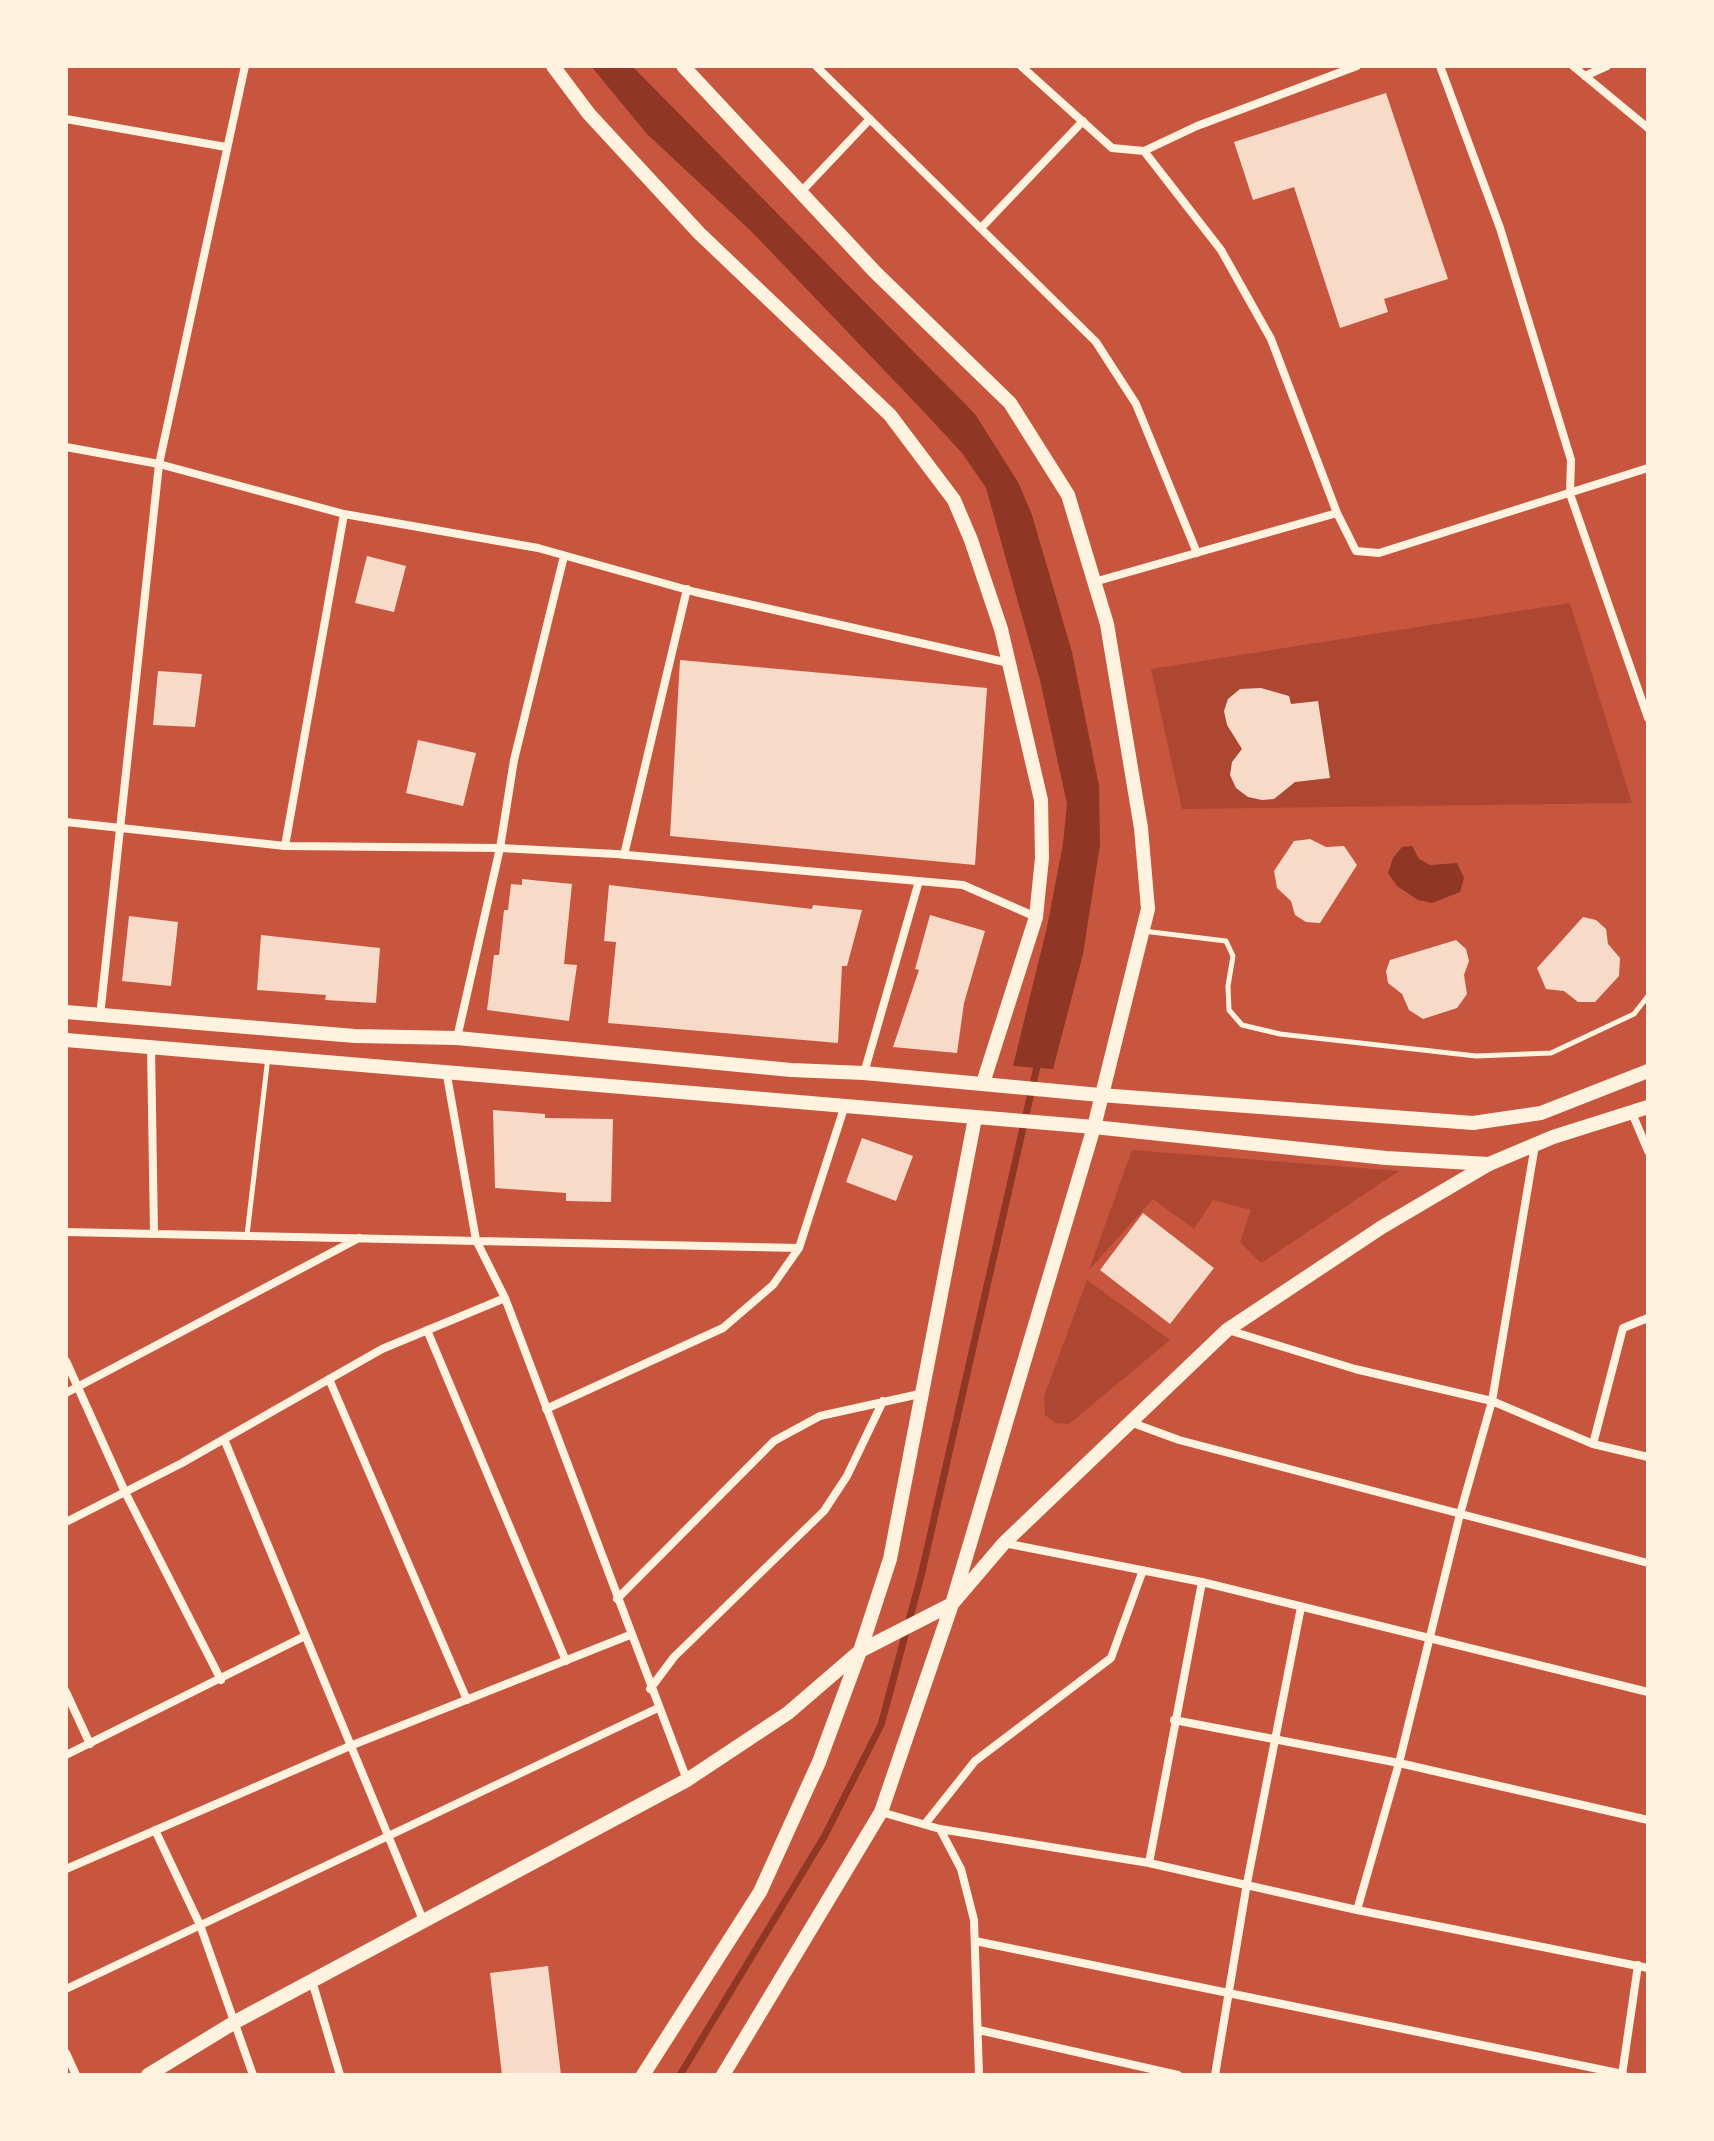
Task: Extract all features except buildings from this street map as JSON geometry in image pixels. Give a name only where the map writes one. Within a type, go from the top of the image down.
[{"type":"street","points":[[100,1017],[159,464],[245,66]]},
{"type":"street","points":[[553,66],[589,114],[699,233],[890,415],[954,500],[976,555],[1009,663],[1041,800],[1042,858],[1036,917],[983,1083]]},
{"type":"street","points":[[683,66],[875,272],[1010,403],[1068,495],[1107,624],[1141,828],[1148,909],[1094,1127],[952,1604],[881,1812],[723,2075]]},
{"type":"street","points":[[816,66],[1096,342],[1136,404],[1197,553]]},
{"type":"street","points":[[1023,66],[1112,148],[1144,151],[1334,70],[1357,66]]},
{"type":"street","points":[[1440,66],[1500,228],[1571,460],[1570,494],[1643,689],[1648,718]]},
{"type":"street","points":[[1573,66],[1648,128]]},
{"type":"street","points":[[1585,76],[1607,66]]},
{"type":"street","points":[[66,119],[226,147]]},
{"type":"street","points":[[800,193],[870,119]]},
{"type":"street","points":[[981,228],[1083,121]]},
{"type":"street","points":[[1144,151],[1221,250],[1271,339],[1337,513],[1356,551],[1379,553],[1648,468]]},
{"type":"street","points":[[66,447],[159,464],[344,514],[564,556],[687,589],[1009,663]]},
{"type":"street","points":[[1094,582],[1337,513]]},
{"type":"street","points":[[285,846],[344,514]]},
{"type":"street","points":[[457,1038],[500,848],[514,760],[564,556]]},
{"type":"street","points":[[624,855],[687,589]]},
{"type":"street","points":[[66,822],[285,846],[500,848],[624,855],[963,885],[1036,917]]},
{"type":"street","points":[[864,1073],[919,881]]},
{"type":"street","points":[[66,1012],[355,1036],[457,1038],[791,1070],[864,1073],[1100,1095],[1473,1123],[1541,1113],[1648,1071]]},
{"type":"street","points":[[66,1040],[845,1104],[1386,1158],[1489,1164]]},
{"type":"street","points":[[151,1047],[154,1233]]},
{"type":"street","points":[[446,1070],[476,1240],[505,1298],[650,1689],[687,1780]]},
{"type":"street","points":[[546,1409],[723,1328],[773,1285],[799,1248],[845,1104]]},
{"type":"street","points":[[148,2075],[235,2022],[687,1780],[788,1713],[860,1651],[952,1604],[1004,1543],[1227,1330],[1382,1227],[1489,1164],[1648,1107]]},
{"type":"street","points":[[1632,1113],[1648,1151]]},
{"type":"street","points":[[643,2075],[760,1892],[819,1762],[860,1651],[890,1559],[975,1118]]},
{"type":"street","points":[[1357,1910],[1399,1763],[1460,1514],[1492,1401],[1535,1145]]},
{"type":"street","points":[[66,1232],[799,1248]]},
{"type":"street","points":[[66,1393],[361,1237]]},
{"type":"street","points":[[66,1522],[224,1439],[382,1349],[505,1298]]},
{"type":"street","points":[[1593,1444],[1623,1328],[1648,1318]]},
{"type":"street","points":[[427,1330],[566,1661]]},
{"type":"street","points":[[1227,1330],[1355,1369],[1492,1401],[1593,1444],[1648,1457]]},
{"type":"street","points":[[66,1361],[125,1492],[221,1680]]},
{"type":"street","points":[[329,1379],[467,1700]]},
{"type":"street","points":[[617,1599],[774,1441],[820,1416],[924,1393]]},
{"type":"street","points":[[650,1689],[674,1657],[824,1511],[847,1476],[883,1401]]},
{"type":"street","points":[[1130,1422],[1179,1440],[1648,1563]]},
{"type":"street","points":[[224,1439],[423,1920]]},
{"type":"street","points":[[1004,1543],[1202,1582],[1648,1692]]},
{"type":"street","points":[[925,1824],[975,1761],[1111,1658],[1143,1570]]},
{"type":"street","points":[[1149,1863],[1202,1582]]},
{"type":"street","points":[[1215,2075],[1247,1883],[1301,1607]]},
{"type":"street","points":[[66,1869],[350,1746],[630,1635]]},
{"type":"street","points":[[66,1755],[305,1636]]},
{"type":"street","points":[[66,1692],[90,1744]]},
{"type":"street","points":[[66,1989],[658,1708]]},
{"type":"street","points":[[1174,1720],[1399,1763],[1648,1820]]},
{"type":"street","points":[[881,1812],[940,1829],[1149,1863],[1357,1910],[1648,1968]]},
{"type":"street","points":[[940,1829],[961,1869],[974,1920],[979,2075]]},
{"type":"street","points":[[155,1830],[200,1925],[253,2075]]},
{"type":"street","points":[[975,1941],[1622,2075],[1638,1965]]},
{"type":"street","points":[[312,1981],[340,2075]]},
{"type":"street","points":[[979,2030],[1178,2075]]},
{"type":"street","points":[[66,2053],[76,2075]]},
{"type":"lane","points":[[1142,930],[1226,941],[1233,956],[1228,986],[1229,1010],[1242,1025],[1280,1034],[1476,1056],[1551,1053],[1634,1014],[1648,996]]},
{"type":"lane","points":[[247,1235],[268,1056]]},
{"type":"shaded area","points":[[591,66],[632,66],[975,414],[1018,482],[1032,515],[1072,652],[1099,786],[1100,845],[1083,954],[1053,1069],[1013,1066],[1047,927],[1063,844],[1067,804],[1040,680],[986,488],[962,453],[926,414],[752,232],[647,134]]},
{"type":"shaded area","points":[[1570,603],[1632,803],[1182,809],[1151,669]]},
{"type":"shaded area","points":[[1412,846],[1419,859],[1430,865],[1457,863],[1464,878],[1460,892],[1432,903],[1418,900],[1397,886],[1388,873],[1393,858],[1402,847]]},
{"type":"shaded area","points":[[1132,1150],[1399,1171],[1261,1263],[1240,1242],[1251,1210],[1213,1200],[1194,1229],[1153,1199],[1089,1270]]},
{"type":"shaded area","points":[[1087,1280],[1170,1340],[1069,1424],[1055,1423],[1045,1415],[1044,1396]]},
{"type":"waterway","points":[[680,2075],[824,1837],[881,1725],[921,1576],[1038,1062]]}]
